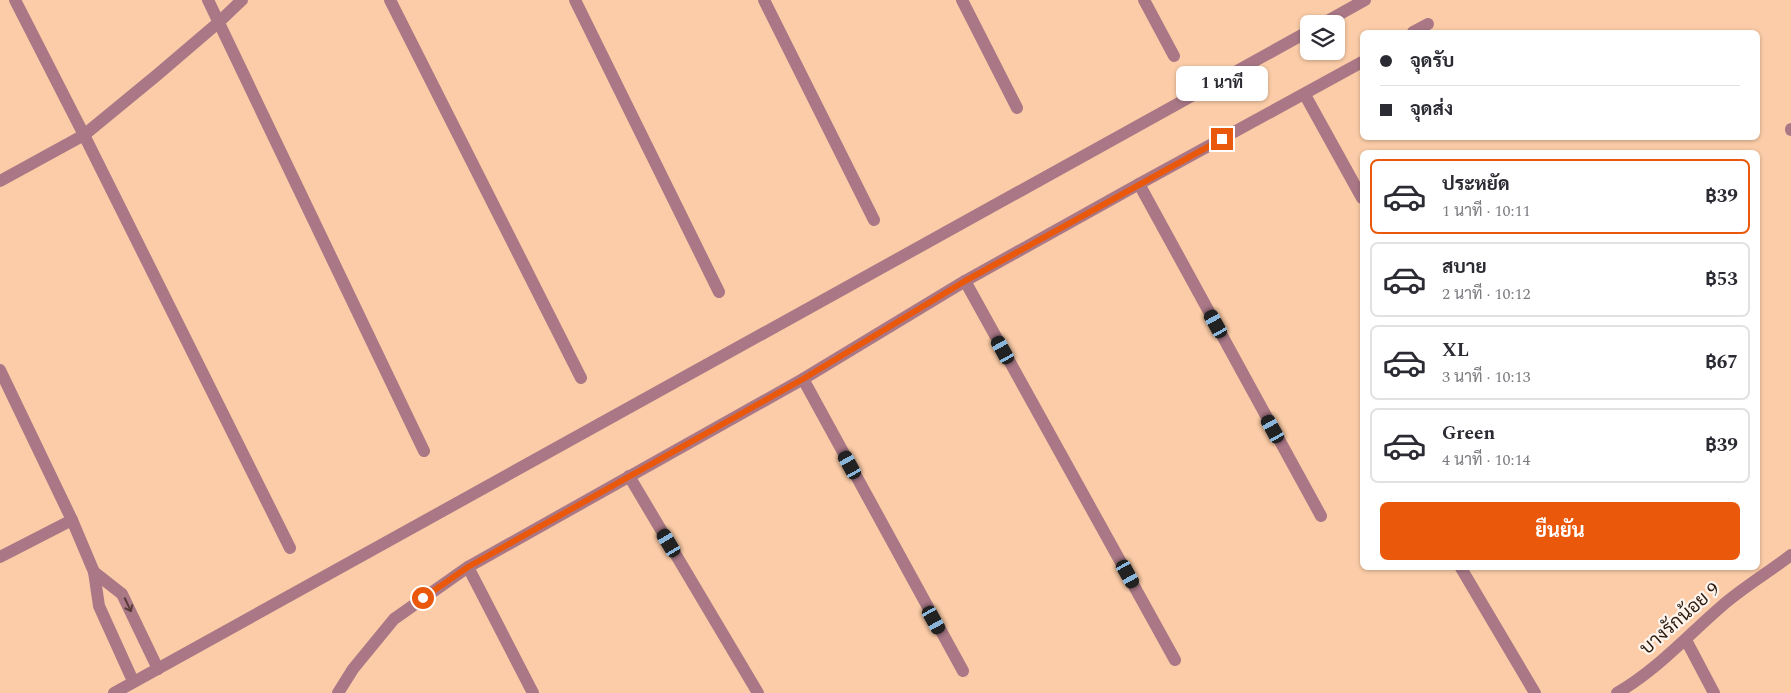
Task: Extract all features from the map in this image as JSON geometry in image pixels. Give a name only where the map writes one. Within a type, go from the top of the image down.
[{"type":"street","points":[[15,0],[290,548]]},
{"type":"street","points":[[208,0],[424,451]]},
{"type":"street","points":[[0,181],[84,135],[219,22],[242,0]]},
{"type":"street","points":[[390,0],[581,378]]},
{"type":"street","points":[[575,0],[719,292]]},
{"type":"street","points":[[764,0],[874,220]]},
{"type":"street","points":[[962,0],[1017,108]]},
{"type":"street","points":[[1144,0],[1174,56]]},
{"type":"street","points":[[1338,15],[1365,0]]},
{"type":"street","points":[[1417,30],[1428,24]]},
{"type":"street","points":[[114,693],[1300,36]]},
{"type":"street","points":[[338,693],[354,669],[394,619],[468,567],[803,379],[965,281],[1360,63]]},
{"type":"street","points":[[1305,95],[1360,194]]},
{"type":"street","points":[[1139,184],[1321,516]]},
{"type":"street","points":[[965,281],[1175,660]]},
{"type":"street","points":[[0,370],[72,520],[94,572],[99,606],[133,681]]},
{"type":"street","points":[[803,379],[963,672]]},
{"type":"street","points":[[629,476],[758,693]]},
{"type":"street","points":[[0,557],[72,520]]},
{"type":"street","name":"บางรักน้อย 9","points":[[1617,693],[1632,684],[1686,640],[1724,604],[1791,555]]},
{"type":"street","points":[[468,567],[533,693]]},
{"type":"street","points":[[1462,570],[1535,693]]},
{"type":"street","points":[[94,572],[122,594],[158,669]]},
{"type":"street","points":[[1686,640],[1714,693]]},
{"type":"route","points":[[423,598],[468,567],[803,379],[965,281],[1222,139]]}]
